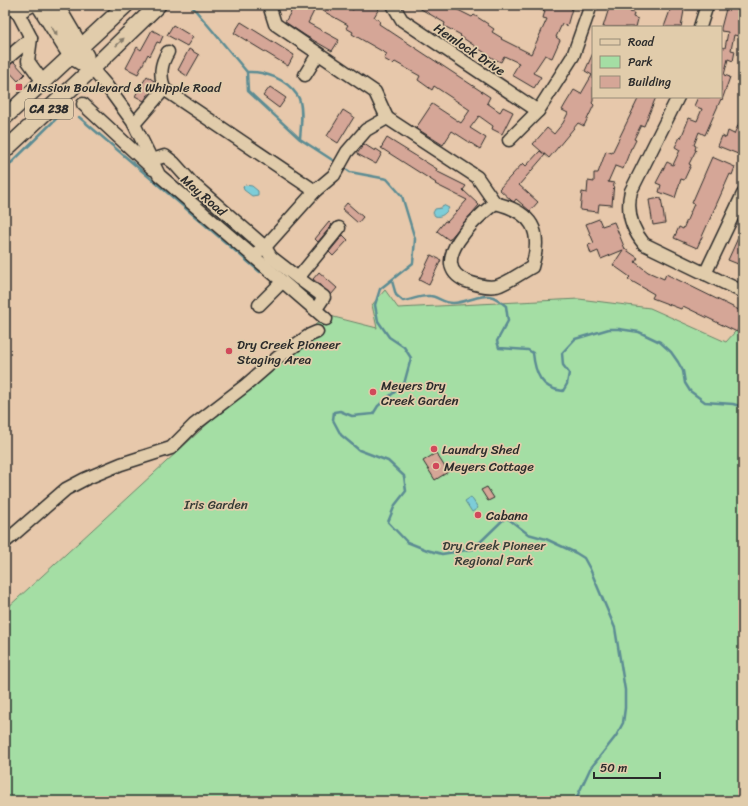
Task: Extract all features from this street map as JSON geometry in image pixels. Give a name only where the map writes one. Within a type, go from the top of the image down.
[{"type":"main road","points":[[39,5],[76,52],[92,69]]},
{"type":"main road","points":[[56,5],[76,52]]},
{"type":"main road","name":"CA 238","points":[[5,117],[126,5]]},
{"type":"main road","name":"CA 238","points":[[5,150],[158,5]]},
{"type":"street","points":[[5,5],[18,12],[31,38],[28,61],[43,82]]},
{"type":"street","points":[[18,12],[33,5]]},
{"type":"street","points":[[269,5],[275,24],[375,92],[387,118],[477,177],[495,203],[512,207],[528,218],[537,236],[536,254],[532,267],[496,286],[474,284],[457,277],[450,265],[453,251],[464,232],[477,217],[495,203]]},
{"type":"street","name":"Hemlock Drive","points":[[393,5],[402,20],[538,111]]},
{"type":"street","points":[[509,140],[538,111],[573,56],[591,5]]},
{"type":"street","points":[[700,26],[707,5]]},
{"type":"street","points":[[5,60],[31,38]]},
{"type":"street","points":[[168,52],[163,59],[161,70],[164,89],[315,191]]},
{"type":"street","points":[[305,75],[318,54]]},
{"type":"street","name":"May Road","points":[[92,69],[106,85],[134,124],[159,175],[326,319]]},
{"type":"street","points":[[134,124],[164,89]]},
{"type":"street","points":[[678,98],[631,191],[628,203],[631,221],[636,234],[644,244],[743,292]]},
{"type":"street","points":[[83,104],[159,175]]},
{"type":"street","points":[[255,257],[315,191],[334,174],[347,152],[366,130],[387,118]]},
{"type":"street","points":[[152,160],[164,156],[174,163],[192,183],[264,247],[271,257],[324,297],[316,309]]},
{"type":"street","points":[[705,274],[743,194]]},
{"type":"street","points":[[298,278],[339,228]]},
{"type":"street","points":[[259,305],[282,282]]},
{"type":"street","points":[[5,542],[66,489],[85,478],[144,455],[167,450],[194,425],[277,358],[310,335],[317,332]]},
{"type":"green space","name":"Dry Creek Pioneer Regional Park","points":[[385,290],[398,308],[579,299],[650,308],[726,342],[743,323],[743,801],[5,801],[5,610],[326,315],[377,328],[372,305]]},
{"type":"water","points":[[245,185],[252,186],[258,191],[258,195],[252,196],[244,190],[243,187]]},
{"type":"water","points":[[443,205],[449,208],[448,210],[441,216],[435,216],[433,213],[435,209],[441,208]]},
{"type":"water","points":[[471,497],[478,508],[472,512],[465,501]]},
{"type":"building","points":[[295,5],[345,5],[353,10],[356,5],[363,5],[368,8],[370,5],[380,7],[374,17],[380,21],[379,24],[490,97],[487,103],[500,112],[503,107],[513,112],[502,134],[492,129],[493,126],[479,116],[470,128],[486,138],[480,149],[452,131],[443,145],[416,128],[432,104],[461,123],[470,110],[434,86],[432,90],[418,80],[420,76],[395,62],[393,64],[384,59],[387,54],[352,34],[353,32],[346,28],[348,25],[316,7],[308,23],[339,40],[332,51],[306,36],[285,22]]},
{"type":"building","points":[[414,5],[448,5],[472,17],[474,15],[494,29],[492,32],[502,38],[501,39],[531,54],[547,19],[543,18],[545,11],[530,7],[530,5],[573,5],[567,26],[562,24],[556,37],[560,40],[552,58],[545,55],[533,73],[541,77],[534,88],[512,75],[519,63],[504,56],[501,62],[494,59],[460,36],[461,35],[444,26],[445,23]]},
{"type":"building","points":[[610,5],[632,5],[630,12],[634,13],[633,17],[638,19],[636,26],[603,26]]},
{"type":"building","points":[[672,5],[685,5],[681,26],[664,26]]},
{"type":"building","points":[[727,5],[743,5],[743,37],[734,35],[731,50],[735,51],[733,61],[728,59],[724,75],[730,77],[722,100],[721,99],[705,135],[699,132],[694,145],[696,146],[696,150],[689,164],[691,165],[684,180],[681,179],[675,198],[659,192],[661,185],[656,183],[667,162],[673,165],[680,150],[675,147],[680,137],[681,138],[689,118],[697,121],[702,109],[694,106],[698,98],[722,98],[722,47],[725,48],[728,32],[722,31],[722,26]]},
{"type":"building","points":[[241,22],[294,55],[288,66],[234,33]]},
{"type":"building","points":[[173,25],[193,37],[187,46],[167,35]]},
{"type":"building","points":[[152,30],[163,36],[160,43],[157,42],[150,56],[148,54],[138,74],[126,68],[137,47],[141,50]]},
{"type":"building","points":[[189,49],[199,55],[187,76],[178,70]]},
{"type":"building","points":[[592,55],[592,75],[585,71]]},
{"type":"building","points":[[14,62],[25,74],[18,81],[5,67]]},
{"type":"building","points":[[592,75],[592,103],[594,105],[584,126],[578,123],[549,158],[533,144],[547,128],[554,134],[563,123],[568,113],[562,110],[574,90],[581,94]]},
{"type":"building","points":[[147,76],[154,81],[155,84],[144,101],[135,96]]},
{"type":"building","points":[[270,87],[286,98],[279,108],[263,96]]},
{"type":"building","points":[[639,98],[656,98],[644,126],[641,125],[634,139],[636,140],[631,148],[623,169],[615,166],[608,182],[614,183],[612,205],[599,204],[598,212],[580,210],[582,192],[587,193],[588,181],[594,182],[594,173],[598,173],[606,151],[612,153]]},
{"type":"building","points":[[343,110],[354,117],[338,143],[327,136]]},
{"type":"building","points":[[743,115],[743,156],[718,146],[722,136],[726,138],[728,131],[734,134]]},
{"type":"building","points":[[387,138],[437,169],[436,171],[466,186],[463,190],[479,205],[449,240],[437,231],[445,221],[447,222],[467,200],[435,184],[436,183],[381,148]]},
{"type":"building","points":[[364,144],[375,151],[376,149],[382,153],[376,164],[357,154]]},
{"type":"building","points":[[540,151],[545,155],[519,185],[538,202],[530,211],[516,199],[514,202],[512,201],[499,189],[523,163],[526,166]]},
{"type":"building","points":[[712,157],[735,167],[732,175],[730,174],[697,248],[674,238],[679,227],[683,229],[694,204],[692,203]]},
{"type":"building","points":[[661,198],[665,223],[653,225],[649,200]]},
{"type":"building","points":[[347,203],[363,217],[358,223],[342,209]]},
{"type":"building","points":[[599,219],[602,226],[614,222],[625,249],[638,258],[635,262],[648,272],[664,279],[666,274],[743,312],[743,318],[737,332],[683,306],[681,309],[652,298],[654,294],[628,279],[630,277],[613,265],[623,250],[601,259],[598,251],[591,254],[588,245],[594,243],[586,224]]},
{"type":"building","points":[[329,222],[332,225],[318,242],[315,239]]},
{"type":"building","points":[[743,227],[743,253],[738,264],[728,260]]},
{"type":"building","points":[[343,235],[348,240],[333,256],[329,252]]},
{"type":"building","points":[[431,255],[441,260],[429,285],[419,280]]},
{"type":"building","points":[[319,272],[337,288],[331,295],[313,279]]},
{"type":"building","name":"Meyers Cottage","points":[[436,453],[448,472],[435,480],[423,461]]},
{"type":"building","points":[[487,487],[494,498],[488,501],[481,490]]},
{"type":"waterway","points":[[191,5],[247,72],[248,91],[300,139],[337,163]]},
{"type":"waterway","points":[[247,72],[261,73],[275,77],[281,80],[297,95],[301,104],[300,138]]},
{"type":"waterway","points":[[5,169],[65,110]]},
{"type":"waterway","points":[[79,117],[260,272]]},
{"type":"waterway","points":[[343,167],[350,172],[387,179],[402,196],[415,239],[413,263],[380,289],[375,305],[378,321],[389,337],[404,347],[411,358],[404,384],[378,406],[373,414],[352,416],[340,411],[334,412],[333,420],[341,435],[359,450],[388,461],[404,476],[406,491],[395,505],[388,522],[407,542],[442,554],[473,549],[506,517],[528,534],[546,539],[584,558],[615,628],[625,690],[623,723],[616,736],[590,769],[575,801]]},
{"type":"waterway","points":[[392,281],[396,295],[403,301],[426,296],[433,296],[446,302],[453,303],[463,302],[484,296],[493,297],[498,300],[506,306],[508,321],[497,341],[499,348],[528,350],[533,353],[535,367],[540,379],[555,390],[563,391],[567,384],[569,373],[563,365],[562,353],[575,339],[609,329],[619,329],[639,332],[660,342],[671,352],[678,362],[683,371],[685,383],[690,391],[705,402],[733,404],[743,407]]},
{"type":"place","name":"Mission Boulevard & Whipple Road","points":[[19,87]]},
{"type":"place","name":"Dry Creek Pioneer Staging Area","points":[[229,351]]},
{"type":"place","name":"Meyers Dry Creek Garden","points":[[373,392]]},
{"type":"place","name":"Laundry Shed","points":[[434,449]]},
{"type":"place","name":"Meyers Cottage","points":[[436,466]]},
{"type":"place","name":"Cabana","points":[[478,515]]},
{"type":"park label","name":"Iris Garden","points":[[216,504]]}]
